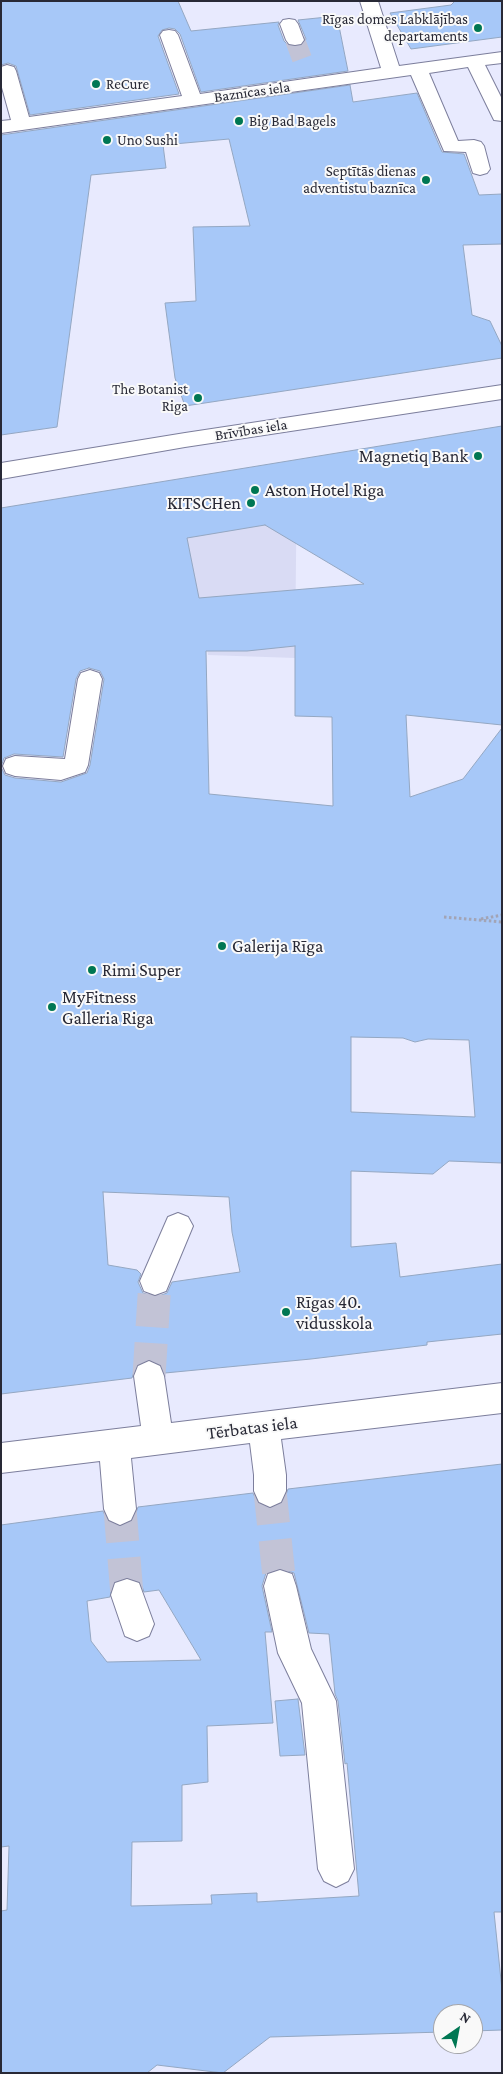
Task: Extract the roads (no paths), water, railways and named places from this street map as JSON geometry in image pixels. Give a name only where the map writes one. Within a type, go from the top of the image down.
[{"type":"main road","points":[[369,1],[392,73]]},
{"type":"main road","points":[[169,36],[193,100]]},
{"type":"main road","name":"Baznīcas iela","points":[[1,127],[193,100],[310,76],[392,73],[502,57]]},
{"type":"main road","points":[[474,62],[501,116]]},
{"type":"main road","points":[[418,69],[451,147],[474,146],[480,169]]},
{"type":"main road","points":[[7,71],[20,124]]},
{"type":"main road","name":"Brīvības iela","points":[[1,471],[185,440],[502,392]]},
{"type":"main road","points":[[15,766],[61,770],[76,765],[90,679]]},
{"type":"main road","points":[[155,1281],[178,1226]]},
{"type":"main road","points":[[149,1376],[158,1439]]},
{"type":"main road","name":"Tērbatas iela","points":[[1,1458],[502,1398]]},
{"type":"main road","points":[[263,1426],[270,1474],[270,1491]]},
{"type":"main road","points":[[114,1444],[120,1509]]},
{"type":"main road","points":[[280,1586],[295,1652],[319,1701],[336,1868]]},
{"type":"tunnel","points":[[295,40],[304,64]]},
{"type":"tunnel","points":[[149,1376],[155,1281]]},
{"type":"tunnel","points":[[270,1491],[280,1586]]},
{"type":"tunnel","points":[[120,1509],[127,1595]]},
{"type":"place","name":"Rīgas domes Labklājības departaments","points":[[478,28]]},
{"type":"place","name":"ReCure","points":[[96,84]]},
{"type":"place","name":"Big Bad Bagels","points":[[239,121]]},
{"type":"place","name":"Uno Sushi","points":[[107,140]]},
{"type":"place","name":"Septītās dienas adventistu baznīca","points":[[426,180]]},
{"type":"place","name":"The Botanist Riga","points":[[198,398]]},
{"type":"place","name":"Magnetiq Bank","points":[[478,456]]},
{"type":"place","name":"Aston Hotel Riga","points":[[255,490]]},
{"type":"place","name":"KITSCHen","points":[[251,503]]},
{"type":"place","name":"Galerija Rīga","points":[[222,946]]},
{"type":"place","name":"Rimi Super","points":[[92,970]]},
{"type":"place","name":"MyFitness Galleria Riga","points":[[52,1007]]},
{"type":"place","name":"Rīgas 40. vidusskola","points":[[286,1312]]}]
